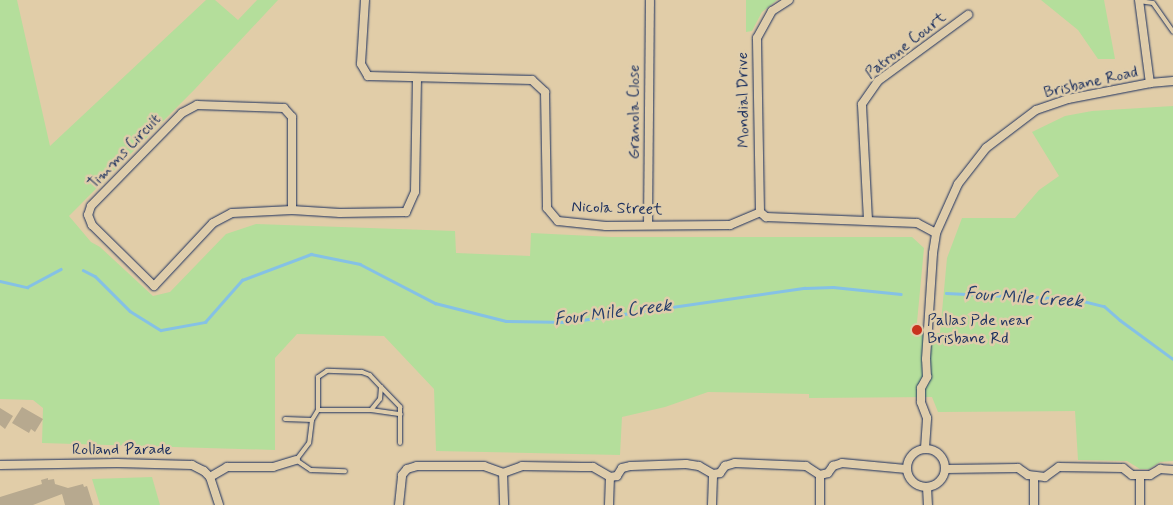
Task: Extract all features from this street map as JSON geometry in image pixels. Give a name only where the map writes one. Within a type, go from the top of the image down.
[{"type":"street","name":"Granola Close","points":[[648,225],[650,0]]},
{"type":"street","name":"Mondial Drive","points":[[760,212],[757,38],[772,11],[789,0]]},
{"type":"street","points":[[1139,1],[1150,83]]},
{"type":"street","name":"Nicola Street","points":[[364,2],[360,64],[368,76],[532,80],[544,92],[547,208],[558,221],[606,226],[730,225],[760,212]]},
{"type":"street","name":"Patrone Court","points":[[868,220],[862,104],[878,81],[968,15]]},
{"type":"street","name":"Timms Circuit","points":[[292,210],[292,117],[284,108],[197,105],[182,113],[91,206],[88,215],[92,225],[154,286],[213,223],[232,213],[292,210],[340,213],[406,212],[415,192],[417,78]]},
{"type":"street","name":"Brisbane Road","points":[[926,448],[927,418],[921,402],[921,388],[927,377],[926,350],[936,233],[958,184],[986,148],[1036,110],[1068,99],[1150,83],[1173,82]]},
{"type":"street","points":[[760,212],[766,217],[916,223],[936,233]]},
{"type":"street","points":[[926,448],[938,452],[945,462],[946,469],[938,484],[926,487],[911,480],[907,469],[907,463],[914,453],[926,448]]},
{"type":"street","points":[[219,505],[210,477],[227,467],[273,467],[296,460]]},
{"type":"street","points":[[400,505],[402,474],[411,467],[484,466],[503,473],[522,466],[593,467],[610,477],[617,476],[622,468],[631,466],[686,464],[699,466],[713,474],[720,473],[725,466],[734,463],[793,464],[806,466],[820,474],[828,473],[833,466],[842,463],[907,469]]},
{"type":"street","name":"Rolland Parade","points":[[0,465],[184,464],[197,467],[210,477]]},
{"type":"street","points":[[946,469],[1018,468],[1028,475],[1045,477],[1059,467],[1123,468],[1132,475],[1150,475],[1160,469],[1173,470]]},
{"type":"street","points":[[503,473],[504,505]]},
{"type":"street","points":[[712,505],[713,474]]},
{"type":"street","points":[[820,474],[820,505]]},
{"type":"street","points":[[1140,475],[1140,505]]},
{"type":"street","points":[[1034,476],[1034,505]]},
{"type":"street","points":[[610,477],[610,505]]},
{"type":"street","points":[[926,487],[928,505]]},
{"type":"lane","points":[[1139,1],[1153,3],[1173,32]]},
{"type":"lane","points":[[345,470],[311,470],[296,460],[309,443],[312,420],[318,410],[316,391],[318,377],[321,373],[337,370],[362,372],[370,375],[397,403],[401,414],[400,443]]},
{"type":"lane","points":[[371,410],[380,399],[381,387]]},
{"type":"lane","points":[[318,410],[371,410],[401,414]]},
{"type":"lane","points":[[285,420],[312,420]]},
{"type":"green space","points":[[0,0],[17,0],[50,146],[206,0],[215,0],[238,20],[257,0],[278,0],[195,89],[69,216],[91,242],[100,247],[153,296],[170,292],[226,234],[256,224],[455,231],[456,253],[530,256],[531,233],[612,237],[912,237],[924,248],[916,333],[940,333],[947,258],[962,218],[1015,218],[1039,190],[1059,176],[1032,132],[1065,116],[1092,111],[1173,106],[1173,461],[1160,462],[1149,469],[1140,469],[1127,461],[1078,460],[1075,411],[938,412],[932,397],[809,398],[809,394],[708,392],[665,407],[622,417],[620,455],[436,451],[434,389],[384,336],[297,334],[275,358],[275,450],[42,443],[43,408],[33,400],[0,399]]},
{"type":"green space","points":[[746,0],[777,0],[762,12],[752,31],[746,32]]},
{"type":"green space","points":[[1041,0],[1104,0],[1115,59],[1098,59],[1078,30]]},
{"type":"green space","points":[[152,477],[160,505],[100,505],[92,479]]},
{"type":"building","points":[[22,407],[43,419],[35,432],[31,429],[29,433],[12,423]]},
{"type":"building","points":[[0,408],[13,416],[5,429],[0,425]]},
{"type":"building","points":[[48,478],[48,480],[54,479],[55,484],[68,488],[83,484],[84,487],[87,486],[93,505],[65,505],[62,494],[33,505],[0,505],[0,497],[42,484],[41,480]]},
{"type":"waterway","name":"Four Mile Creek","points":[[83,270],[95,276],[130,311],[161,330],[205,322],[242,280],[311,254],[360,264],[435,303],[506,321],[568,322],[805,288],[833,287],[901,294]]},
{"type":"waterway","name":"Four Mile Creek","points":[[0,281],[27,287],[61,269]]},
{"type":"waterway","name":"Four Mile Creek","points":[[946,293],[1075,299],[1104,306],[1173,359]]},
{"type":"place","name":"Pallas Pde near Brisbane Rd","points":[[917,330]]}]
